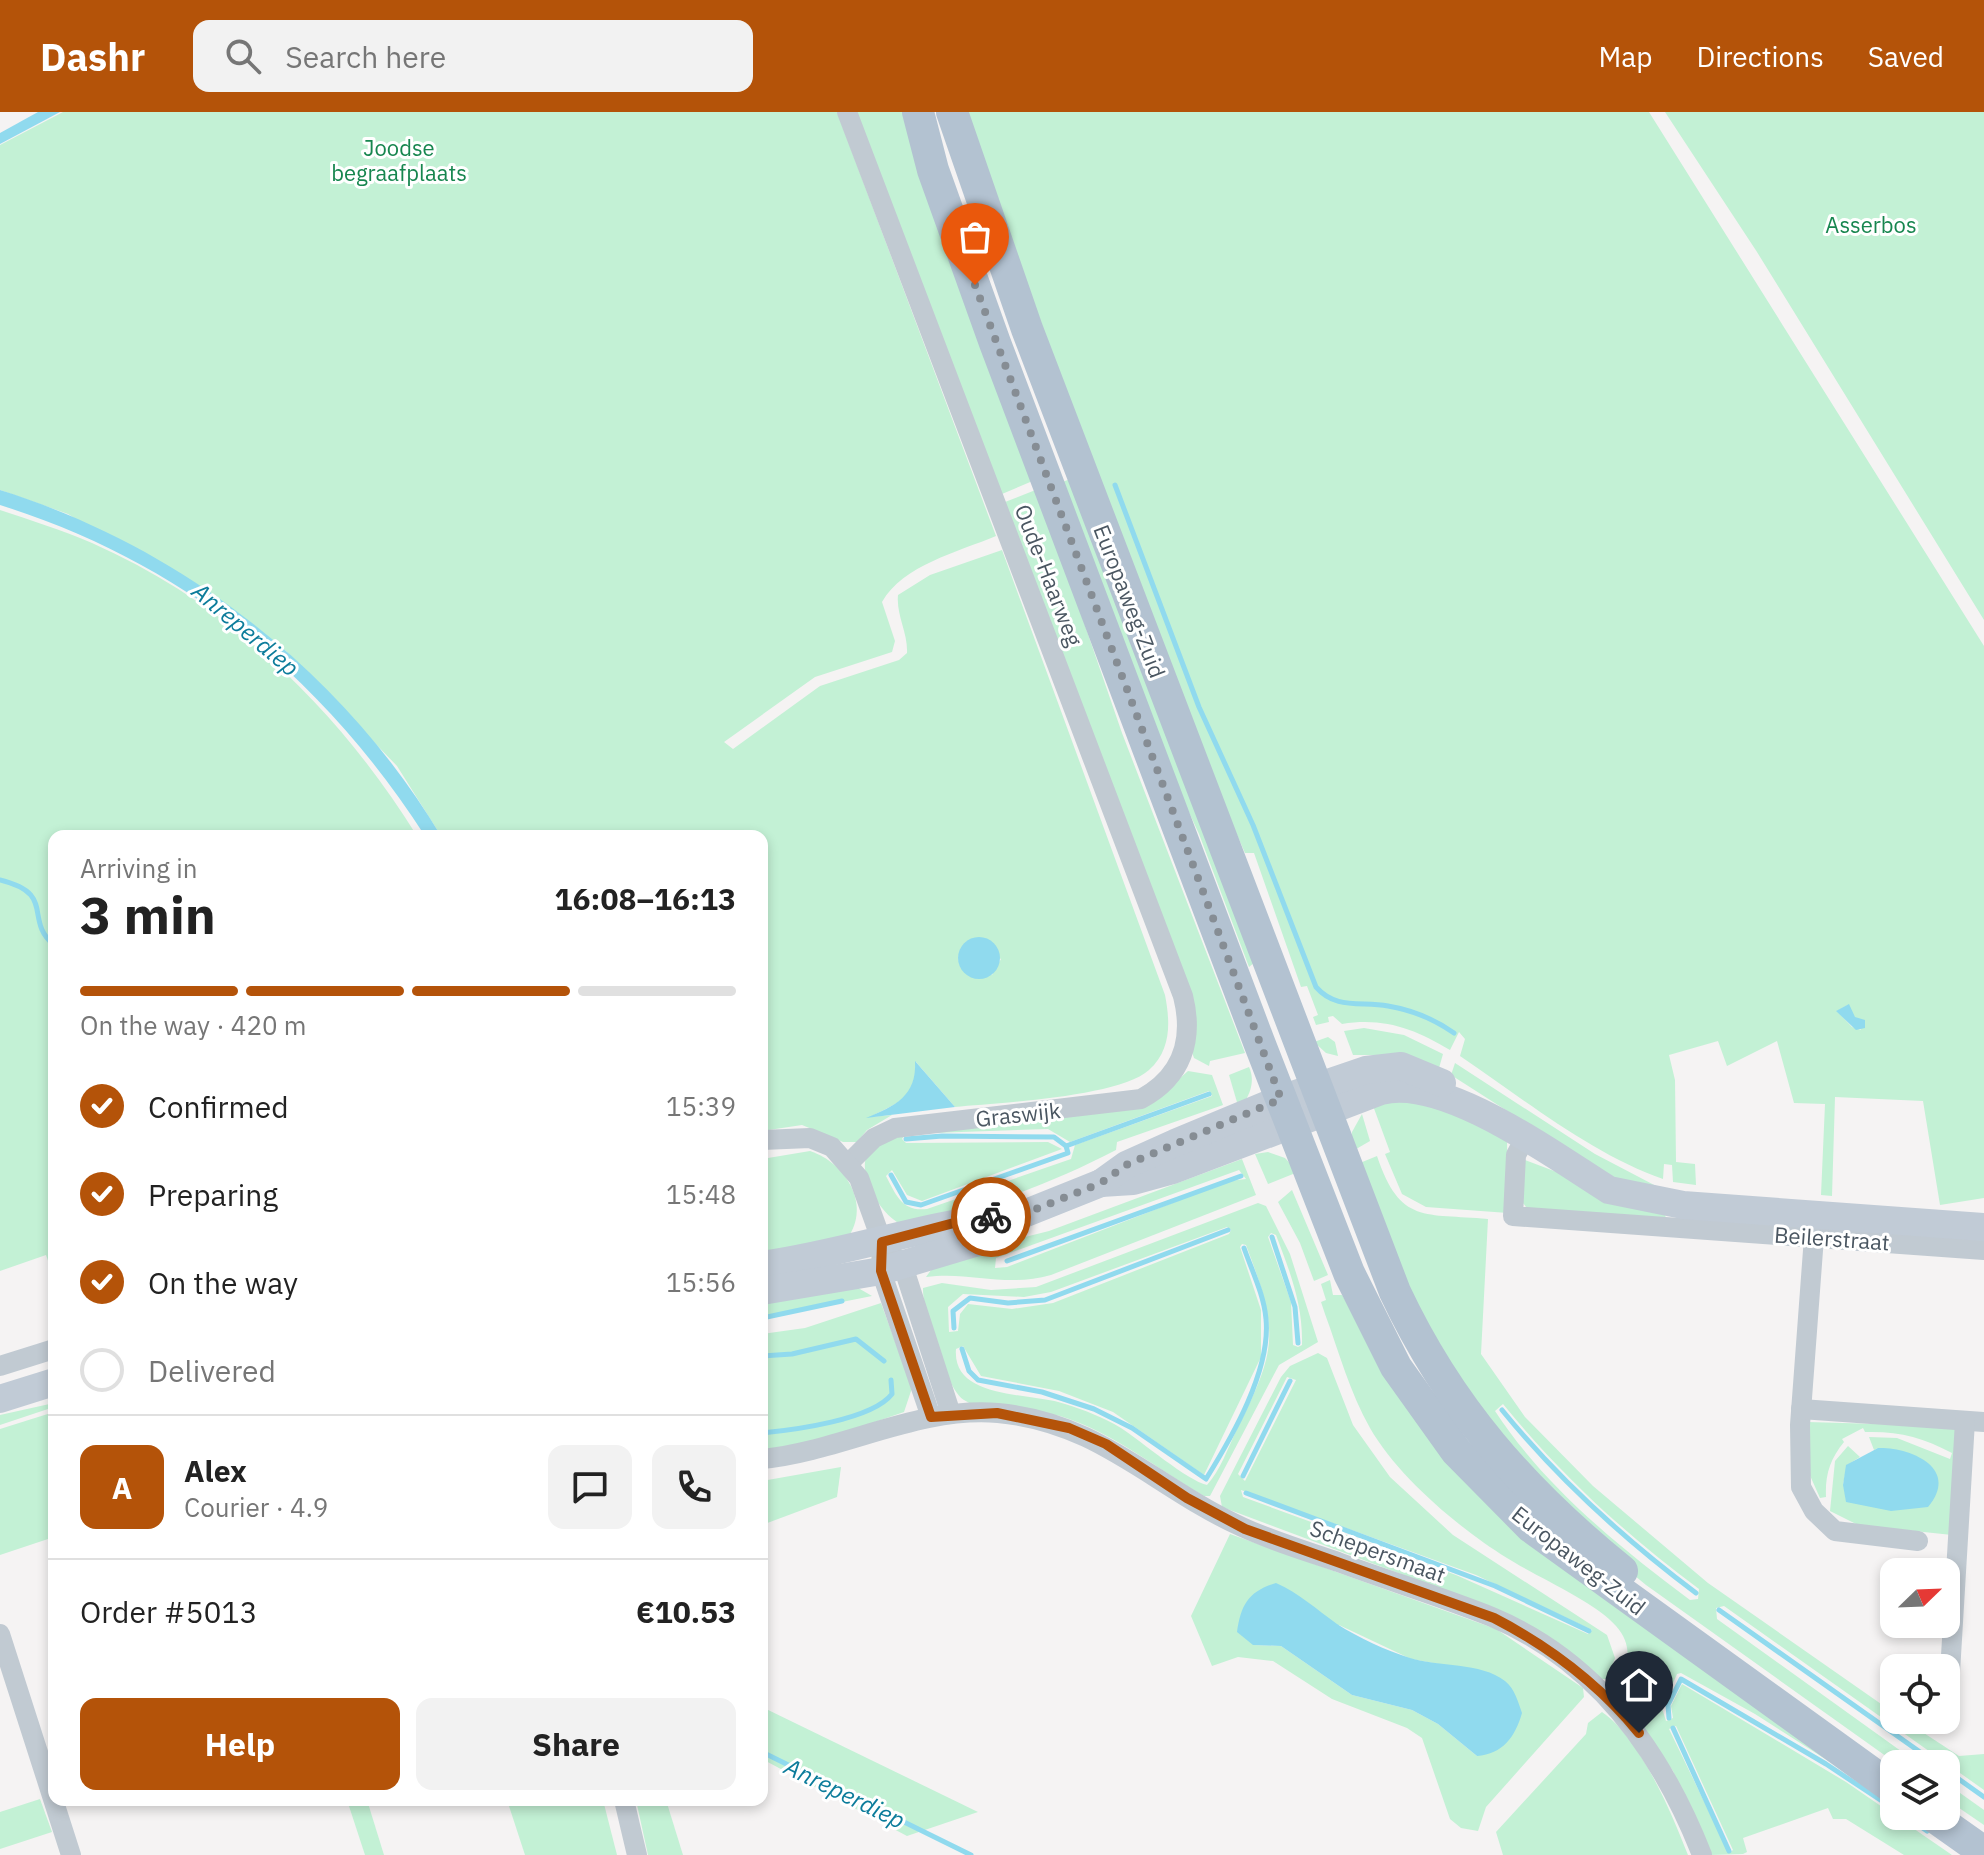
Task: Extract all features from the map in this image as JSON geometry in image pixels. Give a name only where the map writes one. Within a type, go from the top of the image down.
[{"type":"main road","name":"Europaweg-Zuid","points":[[918,112],[933,170],[995,343],[1286,1112],[1349,1273],[1382,1343],[1425,1411],[1468,1466],[1555,1547],[1880,1779]]},
{"type":"main road","name":"Europaweg-Zuid","points":[[952,112],[1027,329],[1319,1100],[1415,1334],[1454,1399],[1515,1473],[1572,1529],[1639,1585],[1880,1757]]},
{"type":"main road","name":"Beilerstraat","points":[[1319,1100],[1366,1070],[1401,1066],[1440,1082],[1480,1113],[1609,1190],[1681,1216],[1984,1227]]},
{"type":"main road","points":[[768,1290],[892,1268],[981,1241],[1021,1215],[1101,1183],[1133,1181],[1173,1170],[1286,1112],[1319,1100]]},
{"type":"main road","points":[[768,1264],[882,1242],[969,1219],[1021,1215]]},
{"type":"main road","points":[[0,1399],[48,1384]]},
{"type":"main road","points":[[1960,1814],[1984,1831]]},
{"type":"main road","points":[[1953,1830],[1984,1852]]},
{"type":"street","name":"Oude-Haarweg","points":[[847,112],[1183,996],[1188,1033],[1182,1059]]},
{"type":"street","name":"Graswijk","points":[[849,1163],[874,1138],[895,1128],[1141,1099],[1164,1084],[1182,1059]]},
{"type":"street","points":[[768,1140],[810,1138],[832,1147],[849,1163],[867,1195],[941,1416]]},
{"type":"street","name":"Beilerstraat","points":[[1525,1138],[1516,1155],[1513,1216],[1681,1216],[1814,1237],[1984,1250]]},
{"type":"street","points":[[1814,1237],[1801,1409],[1801,1487],[1814,1511],[1835,1531],[1918,1541]]},
{"type":"street","points":[[0,1366],[48,1351]]},
{"type":"street","points":[[1801,1409],[1975,1422],[1953,1654]]},
{"type":"street","name":"Schepersmaat","points":[[768,1458],[798,1455],[941,1416],[997,1413],[1069,1428],[1106,1444],[1187,1498],[1245,1529],[1494,1618],[1528,1636],[1602,1691],[1639,1733],[1668,1778],[1702,1855]]},
{"type":"street","points":[[0,1634],[48,1783]]},
{"type":"street","points":[[55,1806],[71,1855]]},
{"type":"street","points":[[625,1806],[637,1855]]},
{"type":"green space","name":"Joodse begraafplaats","points":[[63,112],[837,112],[996,536],[917,569],[891,589],[882,602],[895,641],[892,652],[815,677],[724,742],[733,749],[820,686],[899,660],[907,653],[898,595],[930,575],[1002,550],[1165,995],[1168,1034],[1162,1053],[1149,1070],[1112,1087],[1027,1101],[955,1107],[916,1062],[909,1092],[897,1103],[870,1117],[892,1115],[867,1130],[857,1142],[843,1142],[802,1125],[768,1130],[768,830],[437,830],[397,766],[286,651],[68,514],[0,490],[0,145]],"holes":[[[967,941],[1001,959],[992,975],[960,966],[958,957]]]},
{"type":"green space","points":[[854,112],[905,112],[1035,480],[1002,494]]},
{"type":"green space","points":[[964,112],[1649,112],[1984,646],[1984,1198],[1940,1205],[1923,1101],[1835,1097],[1832,1196],[1821,1195],[1825,1104],[1794,1103],[1777,1041],[1727,1066],[1718,1041],[1669,1055],[1675,1080],[1676,1162],[1695,1164],[1696,1185],[1673,1182],[1672,1165],[1664,1164],[1663,1179],[1584,1141],[1460,1056],[1465,1039],[1459,1032],[1450,1050],[1399,1026],[1372,1022],[1342,1024],[1333,1016],[1328,1017],[1329,1022],[1316,1025],[1313,1017],[1318,1015],[1307,986],[1301,987],[1254,853],[1245,853],[1184,714]],"holes":[[[1848,1005],[1861,1030],[1852,1027],[1837,1011]]]},
{"type":"green space","name":"Asserbos","points":[[1665,112],[1984,112],[1984,620],[1757,252]]},
{"type":"green space","points":[[1073,478],[1255,962],[1249,967],[1199,834],[1147,721],[1057,484]]},
{"type":"green space","points":[[1038,489],[1122,733],[1245,1053],[1210,1061],[1209,1066],[1194,1058],[1005,502]]},
{"type":"green space","points":[[0,510],[81,538],[142,568],[235,629],[316,704],[386,789],[413,830],[48,830],[48,1261],[46,1255],[0,1271]]},
{"type":"green space","points":[[1364,1028],[1404,1035],[1443,1054],[1439,1068],[1405,1055],[1353,1055],[1344,1031]]},
{"type":"green space","points":[[1328,1037],[1335,1042],[1338,1056],[1326,1053],[1314,1042]]},
{"type":"green space","points":[[1455,1063],[1595,1154],[1658,1187],[1617,1181],[1451,1075]]},
{"type":"green space","points":[[1249,1067],[1252,1078],[1250,1090],[1239,1109],[1229,1075]]},
{"type":"green space","points":[[1188,1071],[1212,1075],[1223,1105],[1117,1142],[1116,1150],[1067,1174],[933,1224],[916,1228],[895,1221],[877,1201],[866,1177],[869,1151],[896,1133],[1134,1108],[1162,1094]],"holes":[[[1209,1091],[1212,1096],[1075,1145],[1071,1159],[927,1209],[911,1208],[901,1201],[886,1176],[892,1170],[907,1195],[922,1201],[1062,1149],[1048,1142],[906,1143],[902,1139],[905,1134],[1048,1129],[1070,1142]]]},
{"type":"green space","points":[[1421,1094],[1507,1138],[1508,1213],[1426,1207],[1402,1194],[1385,1154],[1390,1152],[1372,1103]]},
{"type":"green space","points":[[1362,1114],[1370,1141],[1351,1152],[1352,1132]]},
{"type":"green space","points":[[810,1151],[835,1165],[852,1188],[856,1201],[857,1215],[845,1241],[768,1260],[768,1158]]},
{"type":"green space","points":[[1268,1152],[1285,1158],[1298,1172],[1268,1184],[1255,1154]]},
{"type":"green space","points":[[1377,1156],[1395,1194],[1406,1205],[1431,1215],[1488,1219],[1481,1354],[1525,1417],[1593,1486],[1708,1583],[1880,1703],[1880,1716],[1724,1606],[1716,1608],[1717,1619],[1899,1750],[1880,1752],[1646,1585],[1583,1533],[1435,1352],[1355,1165]],"holes":[[[1503,1404],[1595,1503],[1699,1589],[1698,1599],[1690,1600],[1584,1514],[1536,1465],[1495,1411]]]},
{"type":"green space","points":[[1242,1159],[1256,1195],[1051,1275],[1018,1280],[926,1277],[931,1270],[966,1252],[1049,1231]],"holes":[[[1239,1170],[1246,1179],[1229,1181],[1007,1267],[995,1268],[996,1258]]]},
{"type":"green space","points":[[1525,1160],[1665,1213],[1666,1221],[1530,1211],[1520,1200]]},
{"type":"green space","points":[[1292,1190],[1328,1275],[1314,1281],[1300,1243],[1278,1202]]},
{"type":"green space","points":[[1258,1203],[1266,1206],[1290,1254],[1318,1342],[1279,1365],[1210,1496],[1204,1496],[1116,1441],[1079,1423],[1049,1414],[984,1407],[964,1400],[957,1393],[936,1348],[923,1288],[942,1283],[991,1290],[1036,1287]],"holes":[[[1227,1227],[1231,1230],[1229,1234],[1053,1303],[1012,1309],[968,1304],[960,1314],[958,1331],[949,1332],[948,1307],[963,1294],[1024,1297],[1051,1292]],[[1271,1233],[1276,1235],[1295,1288],[1302,1330],[1302,1345],[1298,1347],[1293,1345],[1291,1302],[1268,1237]],[[1246,1245],[1257,1275],[1268,1320],[1269,1340],[1260,1379],[1250,1403],[1207,1485],[1188,1476],[1107,1420],[1065,1404],[980,1386],[966,1377],[958,1366],[956,1349],[963,1346],[981,1376],[1059,1391],[1113,1412],[1204,1475],[1261,1357],[1261,1310],[1240,1247]]]},
{"type":"green space","points":[[1330,1280],[1333,1295],[1342,1295],[1420,1417],[1880,1794],[1755,1714],[1681,1673],[1677,1674],[1662,1708],[1666,1721],[1673,1718],[1671,1706],[1682,1684],[1880,1805],[1880,1830],[1916,1830],[1952,1855],[1904,1855],[1846,1819],[1833,1819],[1828,1808],[1743,1838],[1747,1852],[1743,1854],[1710,1855],[1673,1771],[1623,1701],[1626,1697],[1618,1688],[1628,1656],[1622,1634],[1595,1608],[1507,1558],[1470,1532],[1431,1500],[1397,1465],[1370,1428],[1356,1401],[1321,1302],[1326,1300],[1321,1284]],"holes":[[[1676,1726],[1733,1850],[1729,1853],[1669,1729]]]},
{"type":"green space","points":[[853,1285],[872,1296],[768,1317],[768,1303]]},
{"type":"green space","points":[[881,1303],[912,1388],[904,1412],[820,1441],[768,1449],[768,1333],[805,1328]]},
{"type":"green space","points":[[1318,1353],[1327,1358],[1353,1425],[1390,1477],[1453,1535],[1607,1635],[1615,1658],[1607,1679],[1600,1679],[1481,1604],[1222,1507],[1220,1496],[1281,1377],[1290,1366]],"holes":[[[1287,1377],[1296,1380],[1245,1481],[1238,1474]],[[1241,1490],[1476,1575],[1592,1630],[1588,1634],[1456,1575],[1243,1497]]]},
{"type":"green space","points":[[48,1404],[48,1409],[0,1425],[0,1415]]},
{"type":"green space","points":[[48,1414],[48,1539],[0,1555],[0,1429]]},
{"type":"green space","points":[[1807,1422],[1951,1426],[1959,1433],[1952,1535],[1858,1525],[1830,1511],[1835,1461],[1848,1446],[1860,1457],[1847,1465],[1843,1485],[1878,1448],[1874,1450],[1869,1437],[1897,1438],[1950,1459],[1952,1453],[1910,1436],[1865,1432],[1863,1428],[1842,1439],[1844,1442],[1829,1468],[1826,1497],[1820,1498],[1808,1471]]},
{"type":"green space","points":[[841,1467],[837,1497],[768,1523],[768,1480]]},
{"type":"green space","points":[[1230,1534],[1496,1629],[1583,1688],[1584,1697],[1486,1807],[1478,1831],[1461,1828],[1450,1819],[1422,1738],[1407,1728],[1332,1699],[1273,1661],[1238,1657],[1212,1666],[1191,1616]],"holes":[[[1339,1625],[1411,1659],[1488,1673],[1477,1756],[1438,1724],[1412,1710],[1352,1695],[1281,1646],[1253,1645]]]},
{"type":"green space","points":[[768,1710],[978,1812],[907,1836],[768,1762]]},
{"type":"green space","points":[[1602,1712],[1630,1740],[1642,1758],[1664,1798],[1688,1855],[1503,1855],[1496,1832],[1586,1734],[1588,1723]]},
{"type":"green space","points":[[1905,1734],[1925,1734],[1950,1750],[1927,1750]]},
{"type":"green space","points":[[1984,1754],[1984,1790],[1960,1773],[1960,1756]]},
{"type":"green space","points":[[1960,1793],[1984,1810],[1984,1825],[1960,1809]]},
{"type":"green space","points":[[40,1799],[52,1832],[0,1849],[0,1812]]},
{"type":"green space","points":[[349,1806],[369,1806],[384,1855],[365,1855]]},
{"type":"green space","points":[[509,1806],[605,1806],[617,1855],[525,1855]]},
{"type":"green space","points":[[637,1806],[668,1806],[683,1855],[648,1855]]},
{"type":"water","points":[[38,112],[60,112],[0,144],[0,133]]},
{"type":"water","points":[[0,490],[67,515],[132,545],[194,581],[252,623],[306,669],[356,721],[401,776],[437,830],[421,830],[341,725],[293,676],[242,632],[188,593],[129,559],[67,529],[0,505]]},
{"type":"water","points":[[979,937],[994,943],[1000,958],[994,973],[979,979],[964,973],[958,958],[964,943]]},
{"type":"water","points":[[1849,1004],[1855,1017],[1865,1020],[1865,1028],[1856,1030],[1836,1011]]},
{"type":"water","points":[[915,1061],[955,1107],[866,1118],[902,1098],[912,1083]]},
{"type":"water","points":[[1878,1448],[1905,1451],[1928,1463],[1935,1471],[1938,1482],[1936,1494],[1928,1507],[1891,1511],[1846,1502],[1843,1485],[1846,1465]]},
{"type":"water","points":[[1276,1583],[1363,1639],[1421,1661],[1472,1668],[1505,1681],[1514,1692],[1522,1713],[1512,1737],[1494,1752],[1477,1756],[1438,1724],[1412,1710],[1352,1695],[1281,1646],[1253,1645],[1237,1632],[1241,1614],[1253,1595]]},
{"type":"waterway","points":[[1115,485],[1199,707],[1253,825],[1316,987],[1340,1002],[1388,1006],[1414,1013],[1454,1033]]},
{"type":"waterway","points":[[0,880],[28,892],[37,908],[40,926],[48,938]]},
{"type":"waterway","points":[[1066,1146],[1209,1094]]},
{"type":"waterway","points":[[891,1175],[906,1202],[921,1205],[1068,1153],[1066,1146],[1054,1137],[942,1136],[906,1139]]},
{"type":"waterway","points":[[1007,1261],[1241,1176]]},
{"type":"waterway","points":[[954,1328],[953,1311],[970,1298],[1008,1303],[1045,1300],[1228,1230]]},
{"type":"waterway","points":[[1272,1237],[1295,1307],[1298,1343]]},
{"type":"waterway","points":[[962,1349],[969,1371],[978,1380],[1042,1392],[1094,1409],[1132,1428],[1206,1479],[1248,1402],[1266,1339],[1263,1301],[1244,1248]]},
{"type":"waterway","points":[[768,1317],[842,1301]]},
{"type":"waterway","points":[[768,1356],[792,1354],[856,1339],[884,1361]]},
{"type":"waterway","points":[[768,1432],[831,1422],[868,1411],[892,1394],[891,1380]]},
{"type":"waterway","points":[[1243,1476],[1290,1381]]},
{"type":"waterway","points":[[1502,1410],[1546,1461],[1593,1508],[1696,1593]]},
{"type":"waterway","points":[[1246,1493],[1495,1586],[1589,1631]]},
{"type":"waterway","points":[[1719,1610],[1917,1750]]},
{"type":"waterway","points":[[1640,1657],[1655,1666]]},
{"type":"waterway","points":[[1669,1718],[1668,1705],[1681,1679],[1826,1764],[1880,1800]]},
{"type":"waterway","points":[[1673,1728],[1729,1851]]},
{"type":"waterway","name":"Anreperdiep","points":[[768,1755],[971,1855]]},
{"type":"waterway","points":[[1960,1780],[1984,1797]]},
{"type":"way so far","points":[[975,285],[1281,1099],[1126,1165],[1101,1183],[1021,1215],[991,1217]]},
{"type":"route","points":[[991,1217],[969,1219],[882,1242],[881,1271],[931,1417],[997,1413],[1037,1419],[1069,1428],[1106,1444],[1187,1498],[1245,1529],[1494,1618],[1528,1636],[1602,1691],[1639,1733]]}]
